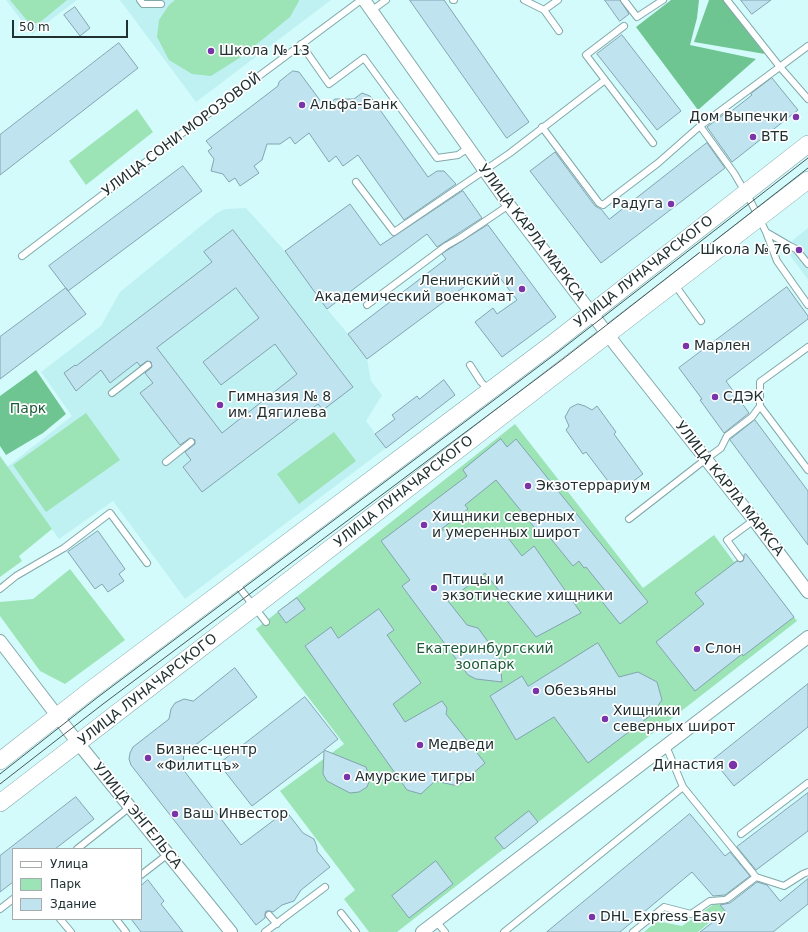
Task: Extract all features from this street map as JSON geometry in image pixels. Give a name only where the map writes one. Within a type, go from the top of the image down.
[{"type":"main road","name":"УЛИЦА ЛУНАЧАРСКОГО","points":[[0,760],[591,313],[808,144]]},
{"type":"main road","name":"УЛИЦА ЛУНАЧАРСКОГО","points":[[0,803],[674,283],[762,225],[808,180]]},
{"type":"street","name":"УЛИЦА КАРЛА МАРКСА","points":[[362,0],[508,205],[754,520],[808,592]]},
{"type":"street","points":[[422,932],[808,637]]},
{"type":"street","name":"УЛИЦА ЭНГЕЛЬСА","points":[[0,642],[78,743],[231,932]]},
{"type":"lane","points":[[140,0],[143,4],[161,4]]},
{"type":"lane","name":"УЛИЦА СОНИ МОРОЗОВОЙ","points":[[22,256],[181,134],[362,0]]},
{"type":"lane","points":[[371,11],[386,0]]},
{"type":"lane","points":[[524,0],[544,10],[559,31]]},
{"type":"lane","points":[[544,10],[558,0]]},
{"type":"lane","points":[[624,0],[637,17],[663,0]]},
{"type":"lane","points":[[727,0],[780,67],[808,98]]},
{"type":"lane","points":[[624,26],[586,55],[653,143]]},
{"type":"lane","points":[[301,44],[329,84],[364,58],[437,158],[458,155],[468,148]]},
{"type":"lane","points":[[542,127],[599,204],[603,205],[658,163],[700,126],[808,46]]},
{"type":"lane","points":[[356,182],[394,232],[510,153],[605,80]]},
{"type":"lane","points":[[700,126],[734,173],[762,225],[777,261],[808,305]]},
{"type":"lane","points":[[367,304],[446,246],[508,205]]},
{"type":"lane","points":[[762,225],[790,246],[796,248],[808,264]]},
{"type":"lane","points":[[674,283],[701,321]]},
{"type":"lane","points":[[629,519],[721,448],[727,436],[752,417],[760,406],[760,382],[808,347]]},
{"type":"lane","points":[[112,393],[148,365]]},
{"type":"lane","points":[[470,365],[481,382],[489,390]]},
{"type":"lane","points":[[760,406],[808,470]]},
{"type":"lane","points":[[166,462],[191,442]]},
{"type":"lane","points":[[0,589],[16,576],[64,548],[110,513],[147,563]]},
{"type":"lane","points":[[740,558],[727,540],[754,520]]},
{"type":"lane","points":[[234,582],[266,622]]},
{"type":"lane","points":[[666,746],[683,787],[756,877],[784,886],[802,874],[808,872]]},
{"type":"lane","points":[[741,834],[808,783]]},
{"type":"lane","points":[[504,932],[683,787]]},
{"type":"lane","points":[[77,848],[130,807]]},
{"type":"lane","points":[[142,874],[168,854]]},
{"type":"lane","points":[[633,932],[664,907],[691,914],[710,901],[722,901],[726,899],[756,877]]},
{"type":"lane","points":[[265,932],[325,887]]},
{"type":"lane","points":[[0,909],[12,900]]},
{"type":"lane","points":[[342,913],[356,932]]},
{"type":"lane","points":[[269,915],[277,924]]},
{"type":"lane","points":[[61,920],[70,932]]},
{"type":"lane","points":[[117,920],[126,932]]},
{"type":"lane","points":[[436,921],[445,932]]},
{"type":"shaded area","points":[[6,0],[77,0],[32,34]]},
{"type":"shaded area","name":"Школа № 13","points":[[120,0],[331,0],[196,102]]},
{"type":"shaded area","name":"Гимназия № 8 им. Дягилева","points":[[246,208],[285,251],[327,309],[367,359],[371,381],[382,395],[366,421],[386,448],[185,599],[113,501],[59,539],[7,467],[72,416],[41,372],[101,326],[120,292],[217,213],[225,209]]},
{"type":"shaded area","name":"Школа № 76","points":[[808,228],[808,280],[789,254],[790,246],[793,240]]},
{"type":"green space","points":[[10,0],[67,0],[39,23],[29,23]]},
{"type":"green space","name":"Школа № 13","points":[[175,0],[299,1],[290,17],[241,57],[211,76],[192,74],[169,60],[157,37],[159,20],[169,5]]},
{"type":"green space","points":[[671,0],[699,0],[697,18],[690,45],[756,59],[698,110],[636,27]]},
{"type":"green space","points":[[709,0],[723,0],[765,54],[694,42]]},
{"type":"green space","points":[[137,109],[153,132],[86,185],[69,161]]},
{"type":"green space","name":"Парк","points":[[36,370],[66,414],[43,433],[6,455],[0,446],[0,396]]},
{"type":"green space","points":[[86,413],[120,460],[46,512],[13,465]]},
{"type":"green space","name":"Екатеринбургский зоопарк","points":[[515,424],[643,588],[714,535],[734,562],[746,554],[797,621],[397,932],[369,932],[344,899],[355,890],[280,791],[344,744],[256,629]]},
{"type":"green space","points":[[334,432],[356,461],[299,504],[277,474]]},
{"type":"green space","points":[[0,456],[52,529],[19,556],[22,561],[0,577]]},
{"type":"green space","points":[[70,569],[125,640],[65,684],[40,671],[0,616],[0,602],[33,599]]},
{"type":"green space","points":[[714,904],[731,905],[698,932],[644,932],[657,921],[682,926]]},
{"type":"building","points":[[410,0],[444,0],[529,122],[507,138]]},
{"type":"building","points":[[605,0],[620,0],[629,14],[620,21]]},
{"type":"building","points":[[741,0],[771,0],[752,14]]},
{"type":"building","points":[[75,7],[90,28],[80,36],[64,15]]},
{"type":"building","points":[[622,35],[681,111],[657,130],[597,54]]},
{"type":"building","points":[[119,43],[138,68],[0,175],[0,135]]},
{"type":"building","points":[[293,71],[299,72],[325,107],[335,99],[354,99],[362,93],[370,96],[428,177],[437,171],[444,171],[456,184],[404,220],[358,155],[343,166],[336,156],[329,162],[309,133],[295,144],[290,137],[280,144],[267,144],[262,160],[254,166],[259,173],[240,186],[235,178],[229,182],[223,174],[211,171],[214,159],[208,151],[212,148],[206,141],[278,86],[279,82]]},
{"type":"building","points":[[772,78],[798,110],[732,162],[707,127],[728,111],[729,113]]},
{"type":"building","points":[[707,143],[725,168],[601,263],[530,171],[555,152],[595,206],[601,209],[609,219]]},
{"type":"building","points":[[183,166],[202,191],[68,291],[49,266]]},
{"type":"building","points":[[463,191],[482,218],[437,247],[427,234],[327,309],[285,251],[350,204],[380,245]]},
{"type":"building","points":[[488,225],[556,317],[502,357],[475,322],[493,308],[497,314],[517,300],[497,274],[491,278],[488,275],[483,278],[480,275],[367,359],[348,334],[446,259],[442,254]]},
{"type":"building","points":[[233,230],[353,387],[323,410],[318,404],[202,492],[183,467],[191,460],[185,452],[195,444],[195,440],[190,438],[180,445],[140,393],[153,383],[145,373],[152,367],[151,362],[147,361],[140,366],[137,362],[110,383],[101,370],[76,391],[64,373],[75,365],[76,366],[212,262],[204,252]],"holes":[[[236,288],[259,318],[203,362],[221,385],[275,344],[297,374],[222,433],[157,348]]]},
{"type":"building","points":[[787,287],[808,316],[808,319],[726,381],[749,413],[724,433],[700,400],[702,399],[679,368]]},
{"type":"building","points":[[66,288],[86,314],[0,379],[0,337]]},
{"type":"building","points":[[444,380],[455,395],[386,448],[375,434],[395,419],[392,415],[417,396],[419,399]]},
{"type":"building","points":[[578,404],[592,410],[597,406],[616,432],[614,434],[643,474],[617,493],[586,452],[583,454],[566,430],[569,426],[565,417],[570,408]]},
{"type":"building","points":[[755,420],[808,491],[808,545],[730,440]]},
{"type":"building","points":[[501,439],[507,447],[516,439],[648,602],[620,624],[600,599],[607,593],[586,567],[584,568],[579,561],[573,566],[547,534],[543,538],[496,480],[465,505],[468,509],[440,530],[502,530],[522,556],[534,546],[581,613],[536,637],[485,573],[448,601],[467,625],[478,628],[497,654],[500,660],[502,682],[476,679],[468,675],[402,586],[410,580],[381,541],[467,476],[463,470]]},
{"type":"building","points":[[98,531],[125,569],[119,574],[124,581],[108,592],[102,584],[95,589],[68,552]]},
{"type":"building","points":[[746,554],[794,617],[743,656],[742,654],[695,691],[656,642],[704,604],[695,593],[737,561],[743,561],[744,555]]},
{"type":"building","points":[[297,598],[305,609],[286,623],[278,612]]},
{"type":"building","points":[[379,609],[394,630],[387,635],[421,683],[393,704],[405,722],[442,701],[447,708],[446,714],[485,763],[458,786],[435,781],[421,794],[407,790],[305,646],[331,627],[338,638]]},
{"type":"building","points":[[598,643],[619,677],[638,672],[657,682],[662,700],[651,715],[588,763],[554,717],[516,740],[490,696],[522,676],[528,686]]},
{"type":"building","points":[[235,668],[257,697],[184,754],[182,768],[241,845],[286,811],[303,833],[314,839],[317,851],[330,867],[301,890],[294,901],[282,905],[273,912],[266,911],[265,918],[256,925],[131,765],[129,759],[133,747],[169,719],[171,709],[175,703],[184,699],[193,701]]},
{"type":"building","points":[[808,684],[808,727],[734,786],[713,760]]},
{"type":"building","points":[[305,697],[338,739],[324,750],[366,767],[370,779],[367,787],[359,792],[350,793],[327,781],[323,774],[324,751],[252,806],[219,764]]},
{"type":"building","points":[[808,793],[808,831],[756,870],[737,847]]},
{"type":"building","points":[[76,797],[94,819],[56,848],[12,848],[12,883],[0,892],[0,856]]},
{"type":"building","points":[[529,811],[538,822],[504,849],[495,838]]},
{"type":"building","points":[[690,814],[725,856],[730,852],[750,876],[725,895],[713,896],[692,872],[620,932],[547,932]]},
{"type":"building","points":[[436,861],[453,884],[409,918],[392,896]]},
{"type":"building","points":[[808,879],[808,904],[773,932],[700,932],[726,912],[720,905],[730,903],[757,882],[767,885],[780,901]]},
{"type":"building","points":[[148,880],[164,901],[161,904],[183,932],[141,932],[132,920],[142,920],[142,885]]},
{"type":"tram line","points":[[0,774],[98,697],[558,352],[808,158]]},
{"type":"tram line","points":[[0,784],[103,704],[563,359],[808,168]]},
{"type":"place","name":"Школа № 13","points":[[211,51]]},
{"type":"place","name":"Альфа-Банк","points":[[302,105]]},
{"type":"place","name":"Дом Выпечки","points":[[796,117]]},
{"type":"place","name":"ВТБ","points":[[753,137]]},
{"type":"place","name":"Радуга","points":[[671,204]]},
{"type":"place","name":"Школа № 76","points":[[799,250]]},
{"type":"place","name":"Ленинский и Академический военкомат","points":[[522,289]]},
{"type":"place","name":"Марлен","points":[[686,346]]},
{"type":"place","name":"СДЭК","points":[[715,397]]},
{"type":"place","name":"Гимназия № 8 им. Дягилева","points":[[220,405]]},
{"type":"place","name":"Экзотеррариум","points":[[528,486]]},
{"type":"place","name":"Хищники северных и умеренных широт","points":[[424,525]]},
{"type":"place","name":"Птицы и экзотические хищники","points":[[434,588]]},
{"type":"place","name":"Слон","points":[[697,649]]},
{"type":"place","name":"Обезьяны","points":[[536,691]]},
{"type":"place","name":"Хищники северных широт","points":[[605,719]]},
{"type":"place","name":"Медведи","points":[[420,745]]},
{"type":"place","name":"Бизнес-центр «Филитцъ»","points":[[148,758]]},
{"type":"place","name":"Династия","points":[[733,765]]},
{"type":"place","name":"Амурские тигры","points":[[347,777]]},
{"type":"place","name":"Ваш Инвестор","points":[[175,814]]},
{"type":"place","name":"DHL Express Easy","points":[[592,917]]}]
